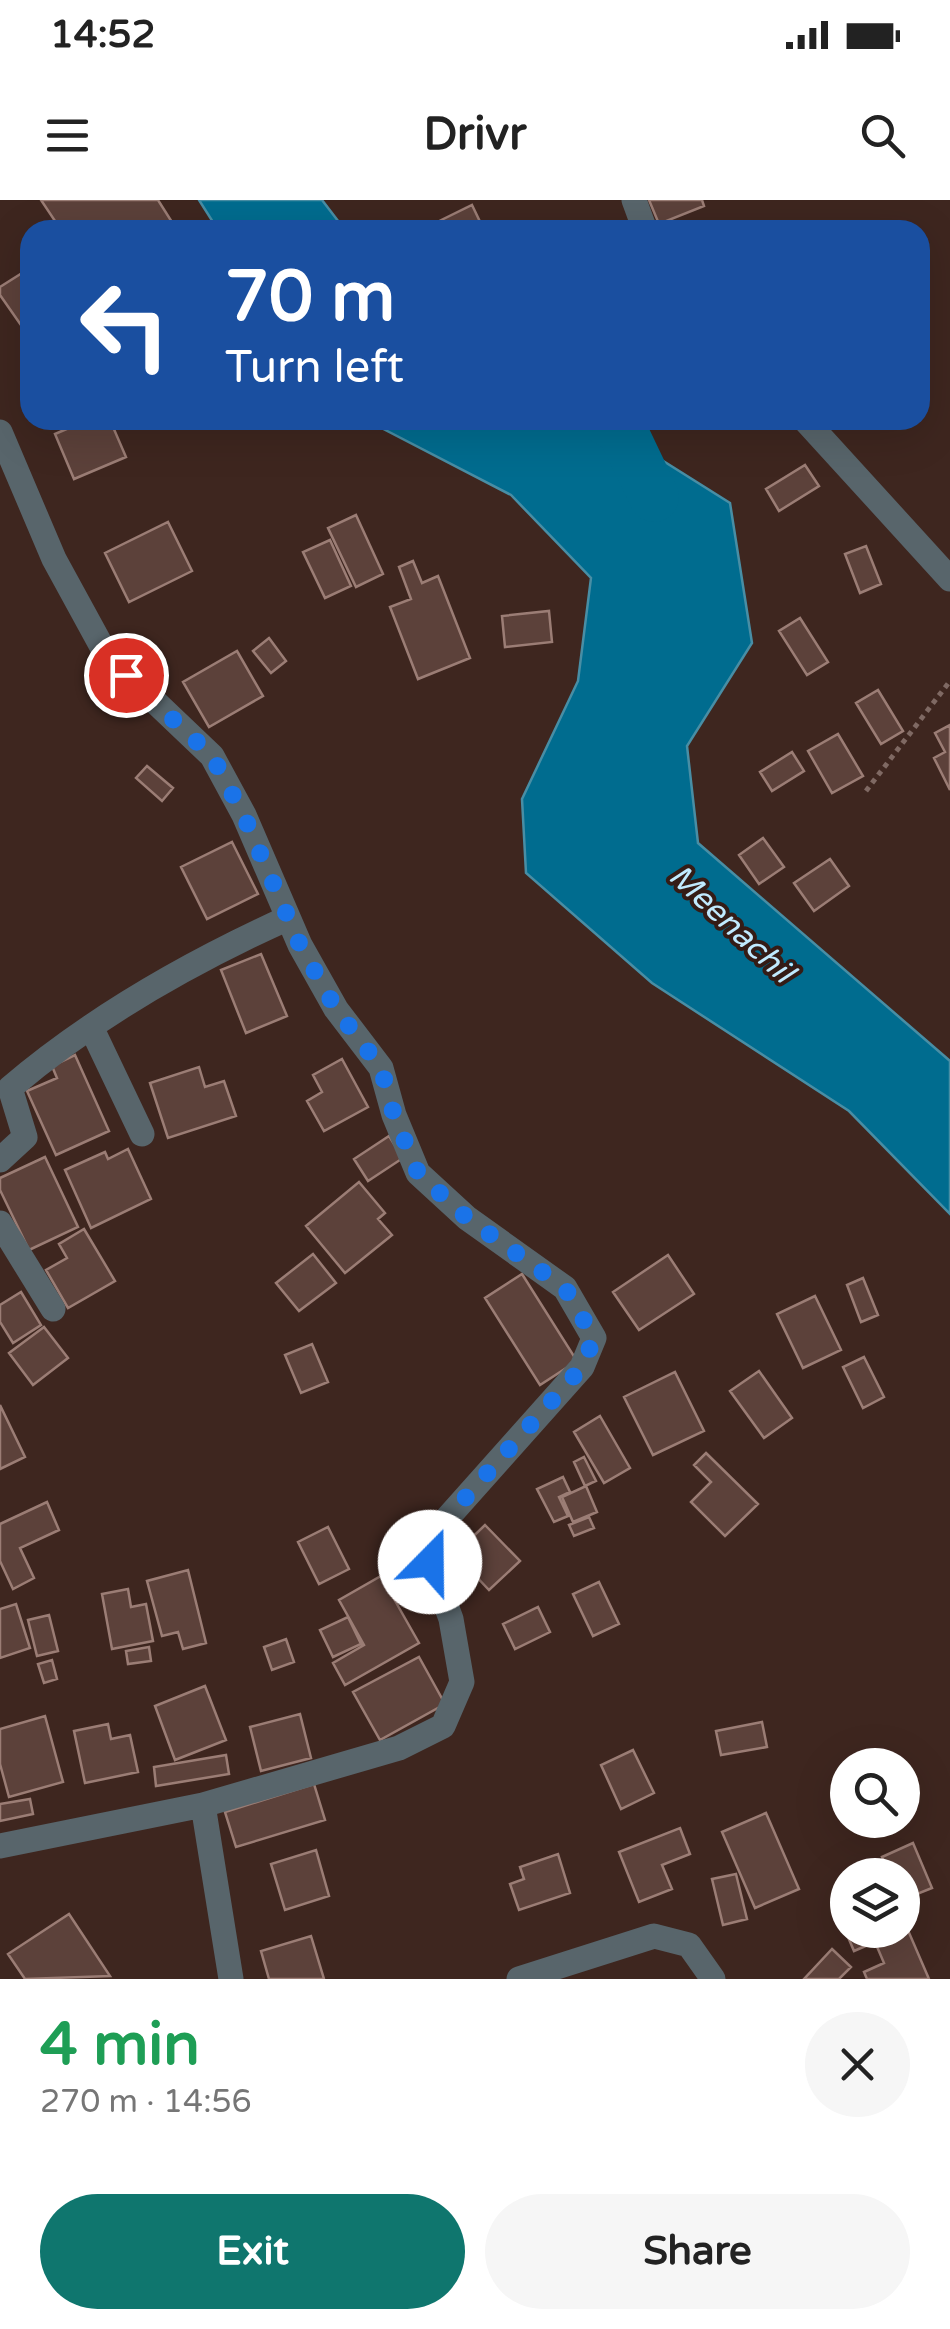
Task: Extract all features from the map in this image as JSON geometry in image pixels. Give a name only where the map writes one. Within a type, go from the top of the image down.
[{"type":"street","points":[[813,430],[950,579]]},
{"type":"street","points":[[0,432],[54,559],[107,656],[212,756],[244,816],[288,918],[336,1009],[381,1068],[394,1115],[418,1173],[467,1218],[565,1288],[594,1338],[582,1367],[434,1533],[430,1562],[451,1620],[462,1682],[442,1726],[400,1748],[203,1805],[0,1846]]},
{"type":"street","points":[[0,1160],[25,1137],[10,1088],[90,1028],[211,953],[288,918]]},
{"type":"street","points":[[90,1028],[142,1134]]},
{"type":"street","points":[[0,1222],[53,1309]]},
{"type":"street","points":[[203,1805],[230,1979]]},
{"type":"street","points":[[519,1979],[654,1936],[689,1945],[714,1979]]},
{"type":"path","points":[[866,792],[950,681]]},
{"type":"water","points":[[199,200],[322,200],[337,220],[212,220]]},
{"type":"water","points":[[385,430],[614,430],[730,503],[752,643],[687,746],[698,843],[950,1061],[950,1214],[849,1111],[652,983],[526,873],[522,799],[578,681],[591,578],[511,495]]},
{"type":"building","points":[[41,200],[158,200],[171,220],[54,220]]},
{"type":"building","points":[[649,200],[702,200],[704,206],[669,220],[657,220]]},
{"type":"building","points":[[472,205],[479,220],[441,220]]},
{"type":"building","points":[[20,274],[20,324],[0,295],[0,287]]},
{"type":"building","points":[[64,430],[114,430],[126,457],[74,479],[55,434]]},
{"type":"building","points":[[805,465],[819,486],[779,511],[766,489]]},
{"type":"building","points":[[356,515],[383,574],[356,587],[328,528]]},
{"type":"building","points":[[168,522],[192,571],[129,602],[105,553]]},
{"type":"building","points":[[330,540],[351,586],[325,598],[303,552]]},
{"type":"building","points":[[866,546],[881,584],[860,593],[845,554]]},
{"type":"building","points":[[413,561],[422,583],[438,576],[470,658],[418,679],[390,607],[411,599],[399,567]]},
{"type":"building","points":[[549,611],[552,642],[505,647],[502,616]]},
{"type":"building","points":[[800,618],[828,662],[807,675],[779,631]]},
{"type":"building","points":[[269,638],[286,661],[271,673],[253,651]]},
{"type":"building","points":[[237,651],[263,696],[209,727],[183,682]]},
{"type":"building","points":[[878,690],[903,731],[881,744],[856,703]]},
{"type":"building","points":[[950,725],[950,790],[934,758],[945,752],[935,733]]},
{"type":"building","points":[[838,734],[863,776],[832,793],[808,751]]},
{"type":"building","points":[[792,752],[804,771],[772,791],[760,772]]},
{"type":"building","points":[[147,766],[173,788],[162,801],[136,778]]},
{"type":"building","points":[[763,838],[784,867],[759,884],[739,855]]},
{"type":"building","points":[[232,842],[258,894],[207,919],[181,867]]},
{"type":"building","points":[[830,859],[849,886],[814,911],[794,883]]},
{"type":"building","points":[[261,954],[287,1016],[246,1033],[221,970]]},
{"type":"building","points":[[75,1055],[109,1131],[56,1155],[27,1091],[57,1078],[52,1066]]},
{"type":"building","points":[[342,1059],[368,1107],[324,1131],[307,1101],[322,1092],[313,1075]]},
{"type":"building","points":[[199,1067],[205,1087],[224,1081],[236,1116],[168,1138],[150,1083]]},
{"type":"building","points":[[389,1136],[403,1158],[368,1181],[354,1159]]},
{"type":"building","points":[[128,1149],[151,1199],[91,1228],[65,1170],[105,1152],[108,1159]]},
{"type":"building","points":[[45,1157],[78,1227],[29,1250],[0,1190],[0,1178]]},
{"type":"building","points":[[359,1182],[385,1213],[378,1219],[392,1235],[345,1273],[306,1226]]},
{"type":"building","points":[[84,1229],[115,1281],[68,1308],[46,1270],[67,1258],[59,1244]]},
{"type":"building","points":[[313,1254],[336,1283],[299,1311],[276,1283]]},
{"type":"building","points":[[668,1255],[694,1294],[639,1330],[613,1292]]},
{"type":"building","points":[[522,1274],[577,1361],[540,1385],[485,1298]]},
{"type":"building","points":[[863,1278],[878,1315],[861,1322],[847,1285]]},
{"type":"building","points":[[21,1292],[41,1325],[13,1343],[0,1322],[0,1305]]},
{"type":"building","points":[[815,1296],[841,1350],[803,1368],[777,1314]]},
{"type":"building","points":[[44,1327],[68,1358],[33,1385],[9,1353]]},
{"type":"building","points":[[312,1344],[328,1382],[301,1393],[285,1355]]},
{"type":"building","points":[[864,1357],[884,1397],[863,1408],[843,1367]]},
{"type":"building","points":[[759,1371],[792,1418],[764,1438],[730,1391]]},
{"type":"building","points":[[675,1372],[704,1431],[653,1455],[624,1397]]},
{"type":"building","points":[[0,1405],[25,1457],[0,1469]]},
{"type":"building","points":[[600,1416],[630,1468],[604,1483],[574,1432]]},
{"type":"building","points":[[706,1453],[758,1504],[725,1536],[691,1502],[711,1482],[694,1465]]},
{"type":"building","points":[[584,1457],[596,1481],[585,1486],[574,1462]]},
{"type":"building","points":[[563,1477],[570,1492],[559,1497],[568,1516],[554,1522],[537,1489]]},
{"type":"building","points":[[586,1486],[597,1512],[573,1522],[562,1497]]},
{"type":"building","points":[[47,1502],[59,1530],[20,1548],[34,1578],[13,1589],[0,1561],[0,1524]]},
{"type":"building","points":[[589,1517],[594,1528],[574,1536],[569,1525]]},
{"type":"building","points":[[485,1525],[520,1561],[489,1590],[455,1554]]},
{"type":"building","points":[[328,1527],[349,1569],[319,1584],[298,1542]]},
{"type":"building","points":[[188,1570],[206,1643],[183,1649],[178,1632],[162,1636],[147,1581]]},
{"type":"building","points":[[381,1576],[419,1643],[345,1685],[333,1663],[364,1645],[339,1600]]},
{"type":"building","points":[[599,1582],[619,1624],[593,1636],[573,1594]]},
{"type":"building","points":[[128,1589],[131,1607],[146,1604],[153,1641],[112,1649],[102,1594]]},
{"type":"building","points":[[16,1604],[30,1648],[0,1658],[0,1609]]},
{"type":"building","points":[[538,1607],[550,1632],[515,1649],[503,1624]]},
{"type":"building","points":[[49,1615],[58,1651],[37,1656],[28,1620]]},
{"type":"building","points":[[348,1617],[361,1644],[333,1657],[320,1630]]},
{"type":"building","points":[[286,1639],[294,1662],[272,1670],[264,1647]]},
{"type":"building","points":[[149,1647],[151,1661],[128,1664],[126,1651]]},
{"type":"building","points":[[419,1657],[445,1704],[380,1740],[353,1692]]},
{"type":"building","points":[[52,1660],[57,1679],[44,1683],[38,1664]]},
{"type":"building","points":[[205,1686],[226,1740],[175,1760],[155,1706]]},
{"type":"building","points":[[300,1714],[311,1758],[261,1771],[250,1727]]},
{"type":"building","points":[[45,1716],[63,1782],[9,1797],[0,1764],[0,1729]]},
{"type":"building","points":[[762,1722],[767,1747],[721,1755],[716,1731]]},
{"type":"building","points":[[108,1724],[111,1739],[130,1735],[138,1772],[85,1783],[74,1731]]},
{"type":"building","points":[[633,1750],[654,1793],[621,1809],[601,1765]]},
{"type":"building","points":[[226,1755],[229,1774],[156,1786],[154,1767]]},
{"type":"building","points":[[314,1784],[325,1820],[236,1847],[225,1812]]},
{"type":"building","points":[[30,1799],[33,1814],[0,1821],[0,1804]]},
{"type":"building","points":[[766,1813],[799,1889],[755,1908],[722,1832]]},
{"type":"building","points":[[680,1828],[690,1854],[662,1865],[672,1889],[639,1902],[619,1852]]},
{"type":"building","points":[[913,1843],[919,1858],[882,1858]]},
{"type":"building","points":[[316,1850],[329,1896],[285,1910],[271,1864]]},
{"type":"building","points":[[558,1854],[570,1893],[519,1910],[510,1884],[524,1879],[520,1867]]},
{"type":"building","points":[[920,1860],[932,1888],[920,1893]]},
{"type":"building","points":[[736,1874],[747,1919],[723,1925],[712,1879]]},
{"type":"building","points":[[69,1914],[110,1976],[25,1979],[8,1954]]},
{"type":"building","points":[[311,1936],[324,1979],[269,1979],[261,1951]]},
{"type":"building","points":[[878,1948],[916,1948],[929,1979],[867,1979],[864,1972],[884,1963]]},
{"type":"building","points":[[832,1949],[851,1967],[839,1979],[804,1979]]},
{"type":"waterway","name":"Meenachil","points":[[622,430],[654,497]]},
{"type":"route","points":[[126,675],[212,756],[244,816],[300,945],[336,1009],[381,1068],[394,1115],[418,1173],[467,1218],[565,1288],[594,1338],[582,1367],[434,1533],[430,1562]]}]
